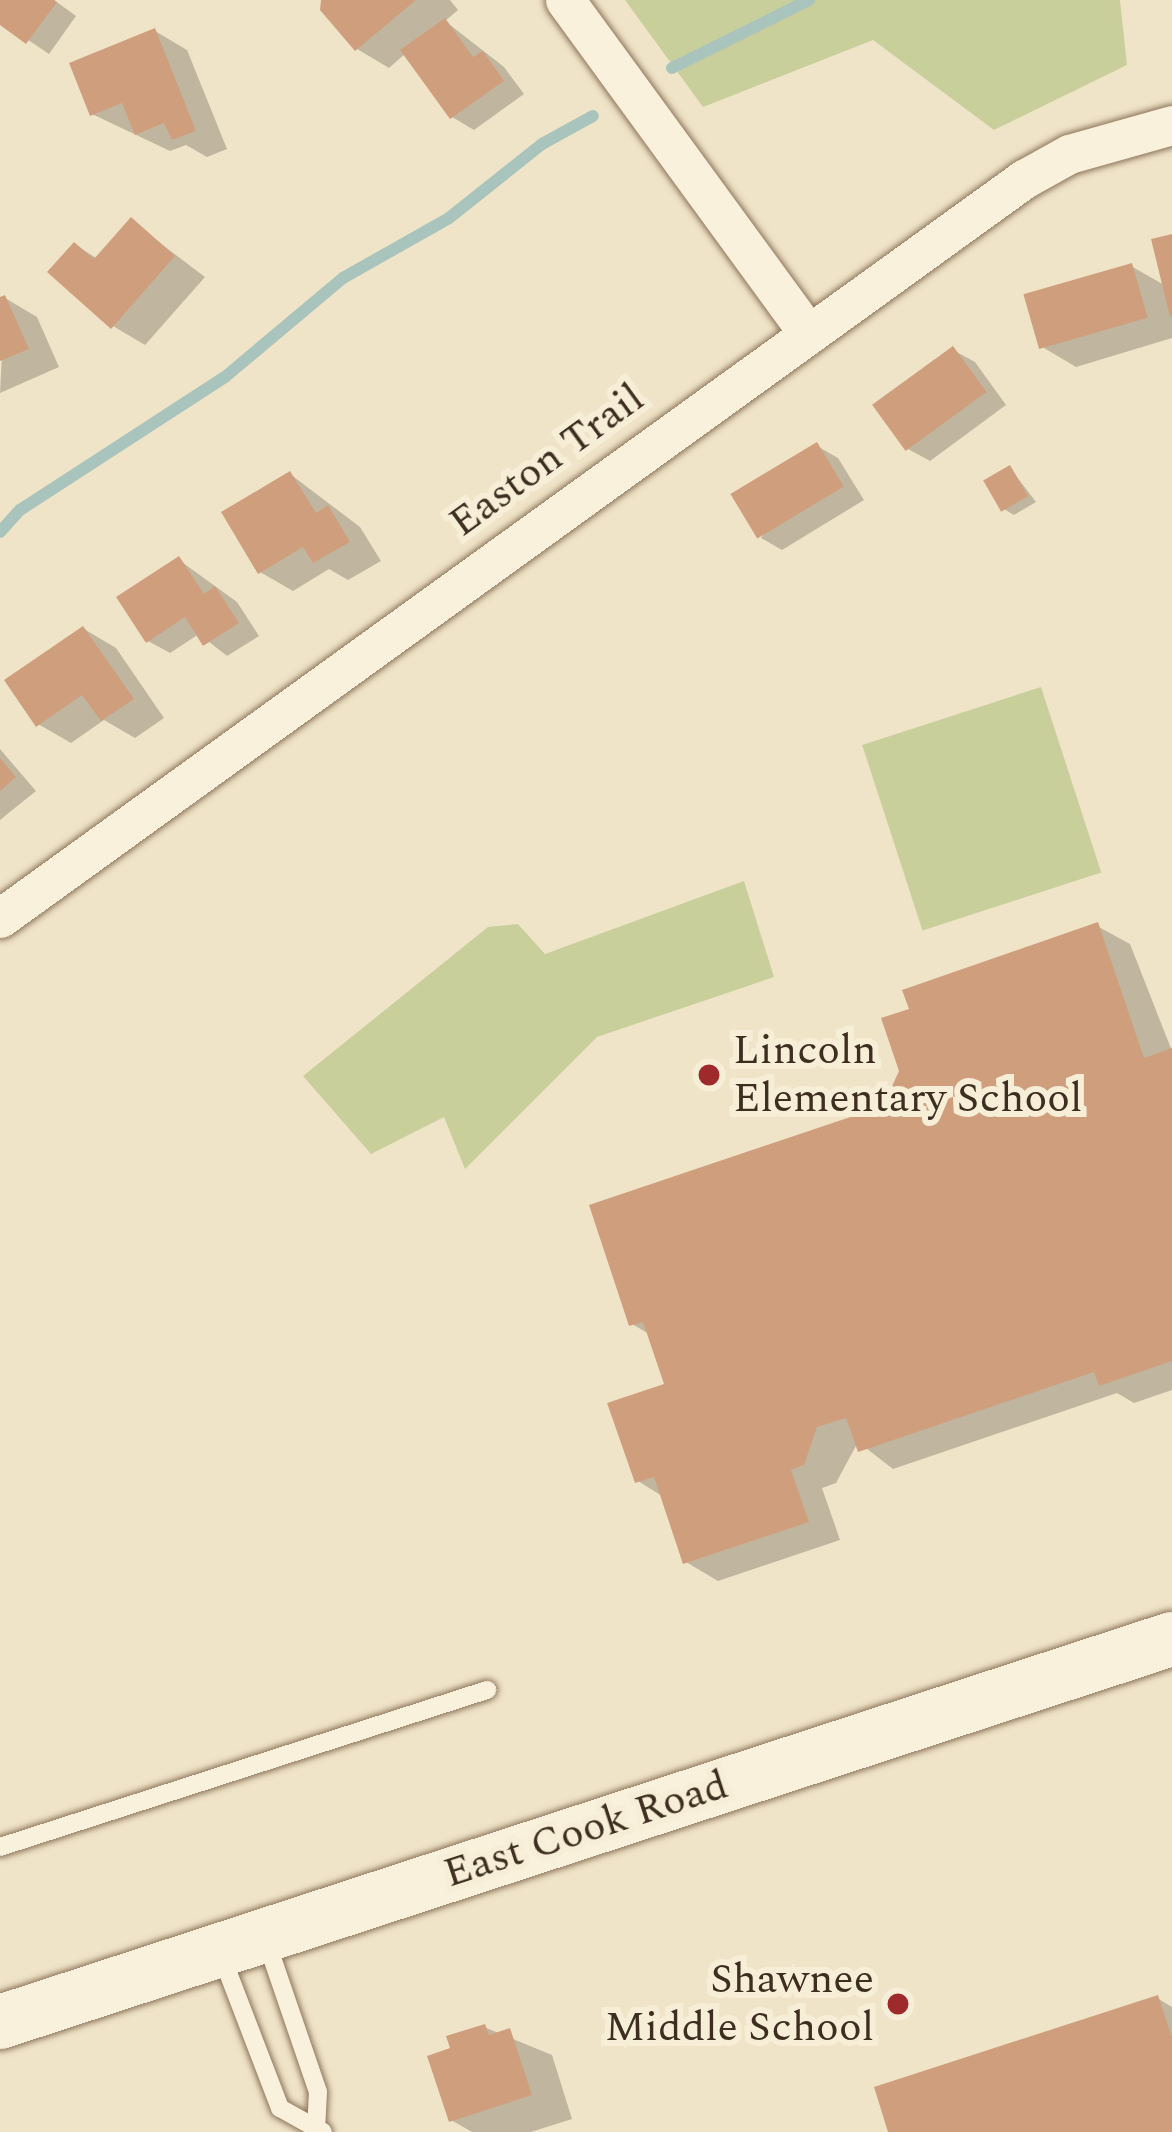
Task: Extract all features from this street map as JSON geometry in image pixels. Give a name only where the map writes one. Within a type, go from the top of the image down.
[{"type":"main road","name":"East Cook Road","points":[[0,2022],[1172,1639]]},
{"type":"street","points":[[566,0],[807,332]]},
{"type":"street","name":"Easton Trail","points":[[0,918],[1024,179],[1069,154],[1172,125]]},
{"type":"lane","points":[[0,1847],[487,1690]]},
{"type":"lane","points":[[242,1943],[280,2108],[320,2130]]},
{"type":"lane","points":[[242,1943],[318,2092],[320,2130]]},
{"type":"green space","points":[[625,0],[1120,0],[1127,65],[994,130],[873,40],[703,107]]},
{"type":"green space","points":[[1041,687],[1101,872],[922,931],[862,745]]},
{"type":"green space","points":[[744,881],[774,977],[597,1037],[465,1169],[444,1117],[371,1154],[303,1076],[488,927],[518,924],[545,954]]},
{"type":"building","points":[[0,0],[57,2],[26,44],[0,25]]},
{"type":"building","points":[[321,0],[416,0],[355,51],[320,10]]},
{"type":"building","points":[[445,18],[473,57],[483,51],[504,81],[450,119],[400,50]]},
{"type":"building","points":[[155,28],[196,131],[172,140],[164,123],[135,135],[122,103],[90,116],[69,63]]},
{"type":"building","points":[[131,217],[175,256],[111,329],[47,272],[74,242],[94,259]]},
{"type":"building","points":[[1172,234],[1172,316],[1170,317],[1151,239]]},
{"type":"building","points":[[1132,263],[1148,318],[1039,349],[1023,294]]},
{"type":"building","points":[[5,295],[29,349],[0,361],[0,297]]},
{"type":"building","points":[[953,346],[987,392],[906,451],[872,405]]},
{"type":"building","points":[[817,442],[844,487],[757,539],[730,494]]},
{"type":"building","points":[[1010,465],[1028,496],[1001,512],[983,480]]},
{"type":"building","points":[[290,471],[316,513],[328,505],[350,542],[313,563],[303,547],[258,574],[221,512]]},
{"type":"building","points":[[179,556],[204,594],[215,586],[239,623],[203,646],[185,617],[146,643],[116,597]]},
{"type":"building","points":[[83,626],[134,699],[101,721],[82,695],[36,727],[4,680]]},
{"type":"building","points":[[0,758],[16,777],[0,791]]},
{"type":"building","name":"Lincoln Elementary School","points":[[1098,922],[1144,1058],[1172,1048],[1172,1361],[1099,1386],[1094,1372],[858,1452],[846,1418],[817,1427],[804,1465],[791,1470],[809,1522],[683,1564],[654,1477],[635,1483],[607,1403],[664,1384],[643,1322],[629,1326],[589,1205],[883,1106],[899,1071],[881,1018],[909,1009],[902,990]]},
{"type":"building","points":[[1158,1995],[1172,2038],[1172,2132],[888,2132],[874,2087]]},
{"type":"building","points":[[485,2024],[489,2035],[510,2028],[532,2095],[449,2122],[427,2056],[450,2048],[446,2036]]},
{"type":"waterway","points":[[672,68],[809,0]]},
{"type":"waterway","points":[[0,532],[20,510],[225,377],[343,278],[449,218],[542,144],[593,116]]},
{"type":"place","name":"Lincoln Elementary School","points":[[709,1075]]},
{"type":"place","name":"Shawnee Middle School","points":[[898,2004]]}]
